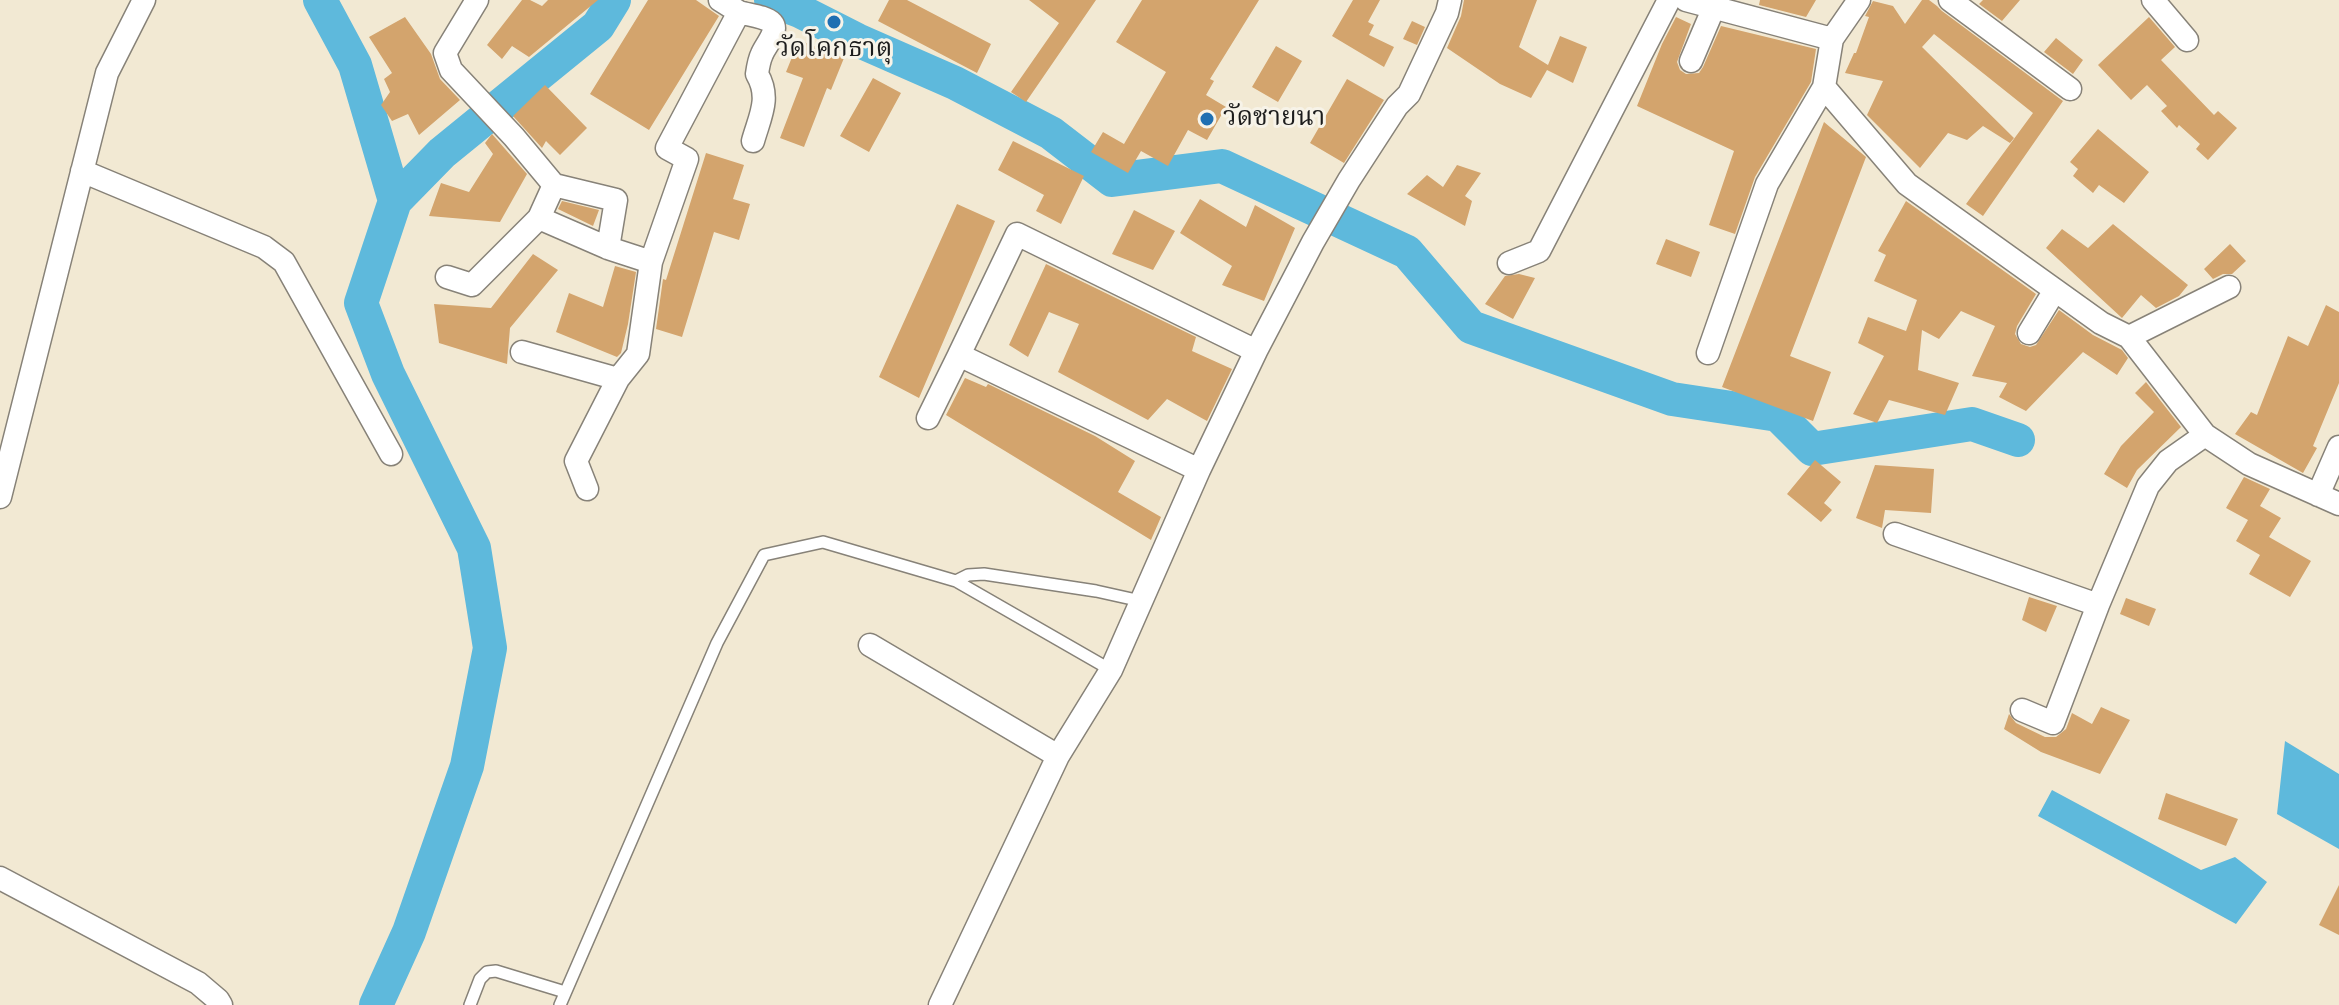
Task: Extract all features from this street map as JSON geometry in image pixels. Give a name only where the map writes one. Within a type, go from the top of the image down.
[{"type":"street","points":[[0,497],[107,73],[144,0]]},
{"type":"street","points":[[720,0],[774,27],[760,58],[757,74],[764,85],[765,96],[753,141]]},
{"type":"street","points":[[940,1005],[1058,756],[1111,670],[1199,470],[1256,351],[1349,180],[1397,106],[1409,94],[1447,13],[1450,0]]},
{"type":"street","points":[[1509,263],[1539,251],[1669,0]]},
{"type":"street","points":[[1686,0],[1832,39]]},
{"type":"street","points":[[1708,353],[1767,184],[1824,87],[1832,39],[1859,0]]},
{"type":"street","points":[[1950,0],[2070,89]]},
{"type":"street","points":[[2153,0],[2187,40]]},
{"type":"street","points":[[467,5],[445,53],[451,70],[554,185],[616,200],[608,248]]},
{"type":"street","points":[[1691,61],[1714,7]]},
{"type":"street","points":[[587,489],[576,461],[618,379],[638,354],[651,262],[687,159],[667,148],[739,12]]},
{"type":"street","points":[[1824,87],[1907,184],[2101,323],[2129,337],[2205,435],[2249,464],[2329,499],[2339,447]]},
{"type":"street","points":[[82,171],[264,247],[284,262],[391,454]]},
{"type":"street","points":[[447,277],[472,285],[539,218],[554,185]]},
{"type":"street","points":[[539,218],[608,248],[651,262]]},
{"type":"street","points":[[928,418],[1017,234],[1256,351]]},
{"type":"street","points":[[2129,337],[2229,287]]},
{"type":"street","points":[[2029,333],[2055,290]]},
{"type":"street","points":[[522,352],[618,379]]},
{"type":"street","points":[[959,355],[1199,470]]},
{"type":"street","points":[[2022,710],[2053,723],[2148,486],[2168,461],[2205,435]]},
{"type":"street","points":[[1895,534],[2098,605]]},
{"type":"street","points":[[870,645],[1058,756]]},
{"type":"street","points":[[0,878],[198,983],[221,1005]]},
{"type":"lane","points":[[560,1005],[717,643],[764,555],[823,542],[956,581],[1111,670]]},
{"type":"lane","points":[[956,581],[968,575],[984,574],[1141,601]]},
{"type":"lane","points":[[470,1005],[480,979],[487,972],[496,971],[565,992]]},
{"type":"water","points":[[2285,741],[2339,774],[2339,849],[2277,814]]},
{"type":"water","points":[[2052,790],[2201,870],[2235,857],[2267,882],[2236,924],[2038,816]]},
{"type":"building","points":[[522,0],[542,6],[548,0],[598,0],[529,57],[512,46],[502,59],[487,45]]},
{"type":"building","points":[[648,0],[696,0],[719,16],[649,130],[590,94]]},
{"type":"building","points":[[889,0],[907,0],[991,44],[977,73],[878,21]]},
{"type":"building","points":[[1029,0],[1096,0],[1026,102],[1011,92],[1059,23]]},
{"type":"building","points":[[1142,0],[1259,0],[1210,79],[1214,81],[1206,95],[1226,107],[1207,140],[1188,130],[1168,166],[1141,151],[1128,173],[1091,152],[1103,132],[1124,144],[1166,72],[1116,42]]},
{"type":"building","points":[[1353,0],[1380,0],[1368,22],[1374,25],[1369,35],[1394,47],[1384,67],[1332,36]]},
{"type":"building","points":[[1464,0],[1537,0],[1519,47],[1548,65],[1560,36],[1587,47],[1573,83],[1547,70],[1531,98],[1500,84],[1447,48],[1461,16]]},
{"type":"building","points":[[1760,0],[1816,0],[1806,17],[1759,5]]},
{"type":"building","points":[[1922,0],[1929,0],[2063,101],[1983,216],[1966,204],[2033,113],[1934,34],[1922,47],[2014,138],[2010,143],[1983,126],[1967,140],[1948,133],[1920,168],[1867,115],[1883,81],[1845,73],[1856,53],[1869,17],[1865,16],[1873,1],[1893,6],[1905,24]]},
{"type":"building","points":[[1983,0],[2020,0],[2002,21],[1979,4]]},
{"type":"building","points":[[405,17],[431,54],[440,79],[460,100],[419,135],[408,114],[392,121],[381,105],[390,92],[384,79],[392,73],[369,37]]},
{"type":"building","points":[[1676,17],[1691,24],[1677,62],[1686,74],[1699,73],[1721,26],[1816,49],[1811,82],[1755,177],[1735,234],[1709,225],[1734,151],[1637,106]]},
{"type":"building","points":[[2149,17],[2175,47],[2161,60],[2214,115],[2218,111],[2237,128],[2208,160],[2196,149],[2200,144],[2179,125],[2177,128],[2161,111],[2167,106],[2147,85],[2131,100],[2098,65]]},
{"type":"building","points":[[1412,21],[1425,27],[1417,45],[1403,39]]},
{"type":"building","points":[[2056,38],[2083,60],[2073,74],[2044,52]]},
{"type":"building","points":[[799,40],[844,58],[831,90],[827,88],[804,147],[780,138],[803,78],[786,72]]},
{"type":"building","points":[[1276,46],[1302,61],[1278,102],[1252,87]]},
{"type":"building","points":[[873,78],[901,93],[869,152],[840,136]]},
{"type":"building","points":[[1347,79],[1384,100],[1344,163],[1310,143]]},
{"type":"building","points":[[545,85],[587,128],[560,155],[546,141],[542,148],[513,116]]},
{"type":"building","points":[[1824,122],[1866,157],[1790,356],[1831,372],[1813,421],[1722,387]]},
{"type":"building","points":[[2098,129],[2149,172],[2124,203],[2099,185],[2093,193],[2073,176],[2078,169],[2070,162]]},
{"type":"building","points":[[492,134],[527,174],[500,222],[429,216],[441,183],[469,192],[493,154],[485,143]]},
{"type":"building","points":[[1013,141],[1084,176],[1061,224],[1036,211],[1044,195],[998,170]]},
{"type":"building","points":[[706,153],[744,165],[733,199],[750,204],[739,240],[714,232],[682,337],[656,329],[663,279],[666,280]]},
{"type":"building","points":[[1457,165],[1481,173],[1465,196],[1472,201],[1465,226],[1407,194],[1427,175],[1443,187]]},
{"type":"building","points":[[1200,199],[1246,227],[1255,205],[1295,228],[1264,301],[1222,285],[1232,266],[1180,233]]},
{"type":"building","points":[[562,201],[599,210],[593,226],[558,209]]},
{"type":"building","points":[[1906,201],[2036,294],[2017,326],[2015,334],[2021,344],[2036,345],[2059,310],[2093,335],[2122,350],[2128,358],[2117,375],[2083,352],[2026,411],[1999,397],[2007,383],[1972,376],[1995,326],[1961,311],[1939,339],[1922,330],[1918,370],[1959,383],[1945,415],[1889,400],[1877,423],[1853,414],[1884,356],[1858,343],[1868,317],[1906,331],[1917,300],[1874,281],[1886,255],[1878,251]]},
{"type":"building","points":[[957,204],[995,221],[919,398],[879,377]]},
{"type":"building","points":[[1134,210],[1175,231],[1153,270],[1112,254]]},
{"type":"building","points":[[2113,224],[2188,285],[2179,296],[2156,308],[2141,295],[2122,318],[2046,248],[2062,229],[2088,248]]},
{"type":"building","points":[[1666,239],[1700,252],[1691,277],[1656,264]]},
{"type":"building","points":[[2230,244],[2246,261],[2232,274],[2213,279],[2204,269]]},
{"type":"building","points":[[533,254],[558,270],[510,328],[507,364],[439,343],[434,304],[491,308]]},
{"type":"building","points":[[1046,264],[1196,337],[1192,351],[1232,369],[1207,421],[1167,399],[1148,420],[1058,372],[1079,324],[1049,312],[1028,357],[1009,345]]},
{"type":"building","points":[[615,266],[636,272],[628,324],[621,353],[617,357],[556,332],[569,293],[603,307]]},
{"type":"building","points":[[1519,274],[1535,278],[1513,319],[1485,304],[1505,276]]},
{"type":"building","points":[[2326,305],[2339,312],[2339,383],[2313,446],[2317,448],[2303,473],[2235,434],[2251,412],[2257,415],[2288,336],[2308,346]]},
{"type":"building","points":[[965,378],[986,387],[988,384],[1095,436],[1135,461],[1118,492],[1161,517],[1151,540],[946,415]]},
{"type":"building","points":[[2146,382],[2181,427],[2137,470],[2127,488],[2104,474],[2121,446],[2154,412],[2135,393]]},
{"type":"building","points":[[1815,460],[1841,482],[1824,503],[1832,510],[1821,522],[1787,494]]},
{"type":"building","points":[[1875,465],[1934,469],[1931,513],[1885,510],[1882,528],[1856,518]]},
{"type":"building","points":[[2244,477],[2270,489],[2260,506],[2281,518],[2269,537],[2311,561],[2290,597],[2249,574],[2260,555],[2236,541],[2248,520],[2226,508]]},
{"type":"building","points":[[2029,597],[2057,606],[2046,632],[2022,620]]},
{"type":"building","points":[[2126,598],[2156,609],[2149,626],[2120,614]]},
{"type":"building","points":[[2101,707],[2130,720],[2100,774],[2041,752],[2004,729],[2009,714],[2016,723],[2045,737],[2056,737],[2066,729],[2072,713],[2092,724]]},
{"type":"building","points":[[2166,793],[2238,819],[2226,846],[2158,819]]},
{"type":"building","points":[[2339,885],[2339,935],[2319,925]]},
{"type":"waterway","points":[[320,0],[355,65],[395,201]]},
{"type":"waterway","points":[[376,1005],[409,932],[467,766],[490,648],[474,548],[388,374],[361,303],[395,201],[442,153],[598,26],[614,0]]},
{"type":"waterway","points":[[771,0],[955,83],[1051,133],[1112,180],[1222,166],[1407,252],[1471,327],[1672,399],[1778,415],[1812,449],[1972,424],[2018,440]]},
{"type":"place","name":"วัดโคกธาตุ","points":[[834,22]]},
{"type":"place","name":"วัดชายนา","points":[[1207,119]]}]
